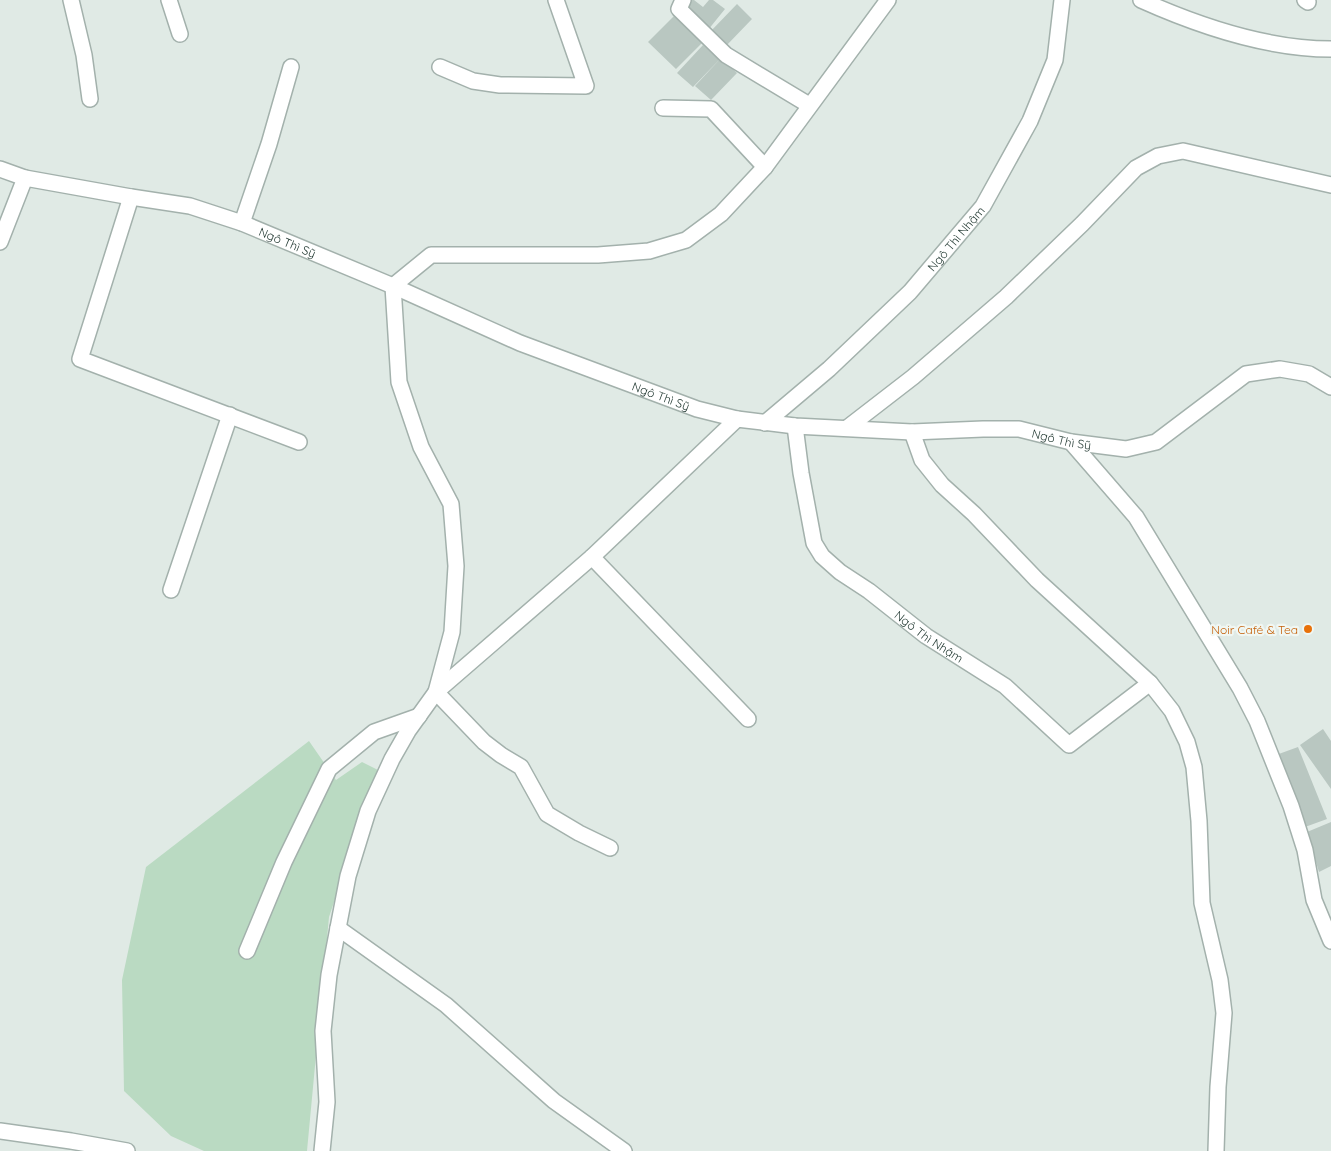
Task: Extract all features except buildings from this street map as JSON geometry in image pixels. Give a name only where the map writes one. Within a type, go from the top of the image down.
[{"type":"street","points":[[70,0],[84,55],[90,99]]},
{"type":"street","points":[[169,0],[180,34]]},
{"type":"street","points":[[440,67],[473,81],[500,85],[586,86],[556,0]]},
{"type":"street","points":[[683,0],[679,9],[726,55],[809,105]]},
{"type":"street","points":[[436,692],[452,632],[456,566],[451,504],[420,447],[399,382],[393,286],[431,255],[598,255],[649,251],[686,240],[721,214],[765,167],[888,0]]},
{"type":"street","name":"Ngô Thì Nhậm","points":[[765,423],[829,369],[910,292],[984,206],[1030,121],[1055,60],[1062,0]]},
{"type":"street","points":[[1141,0],[1206,26],[1267,42],[1310,49],[1331,49]]},
{"type":"street","points":[[242,223],[269,144],[291,67]]},
{"type":"street","points":[[664,108],[711,109],[765,167]]},
{"type":"street","points":[[847,428],[913,377],[1006,297],[1082,224],[1136,168],[1158,156],[1183,151],[1331,185]]},
{"type":"street","name":"Ngô Thì Sỹ","points":[[0,169],[25,178],[190,206],[242,223],[393,286],[520,343],[697,409],[737,419],[795,426],[912,432],[1020,429],[1071,442],[1126,449],[1156,442],[1246,374],[1280,369],[1309,374],[1331,386]]},
{"type":"street","points":[[0,242],[25,178]]},
{"type":"street","points":[[131,197],[80,359],[299,442]]},
{"type":"street","points":[[171,590],[230,416]]},
{"type":"street","points":[[322,1151],[328,1102],[323,1031],[329,975],[348,876],[368,811],[392,759],[408,731],[436,692],[592,556],[737,419]]},
{"type":"street","name":"Ngô Thì Nhậm","points":[[795,426],[801,474],[814,543],[822,556],[840,572],[926,636],[1005,686],[1069,745],[1150,683]]},
{"type":"street","points":[[912,432],[922,460],[942,485],[974,514],[1037,580],[1150,683],[1172,711],[1187,742],[1194,768],[1199,821],[1202,903],[1220,980],[1224,1013],[1218,1087],[1216,1151]]},
{"type":"street","points":[[1071,442],[1136,517],[1240,688],[1263,736],[1291,806],[1305,850],[1314,900],[1331,941]]},
{"type":"street","points":[[592,556],[748,719]]},
{"type":"street","points":[[436,692],[484,742],[501,755],[522,767],[547,814],[579,833],[610,848]]},
{"type":"street","points":[[247,951],[284,862],[329,769],[374,732],[419,716]]},
{"type":"street","points":[[338,928],[446,1005],[554,1101],[624,1151]]},
{"type":"street","points":[[0,1131],[127,1151]]},
{"type":"green space","points":[[309,741],[336,780],[362,762],[378,770],[329,917],[307,1151],[204,1151],[171,1136],[124,1091],[122,980],[146,867]]},
{"type":"place","name":"Noir Café & Tea","points":[[1308,629]]}]
